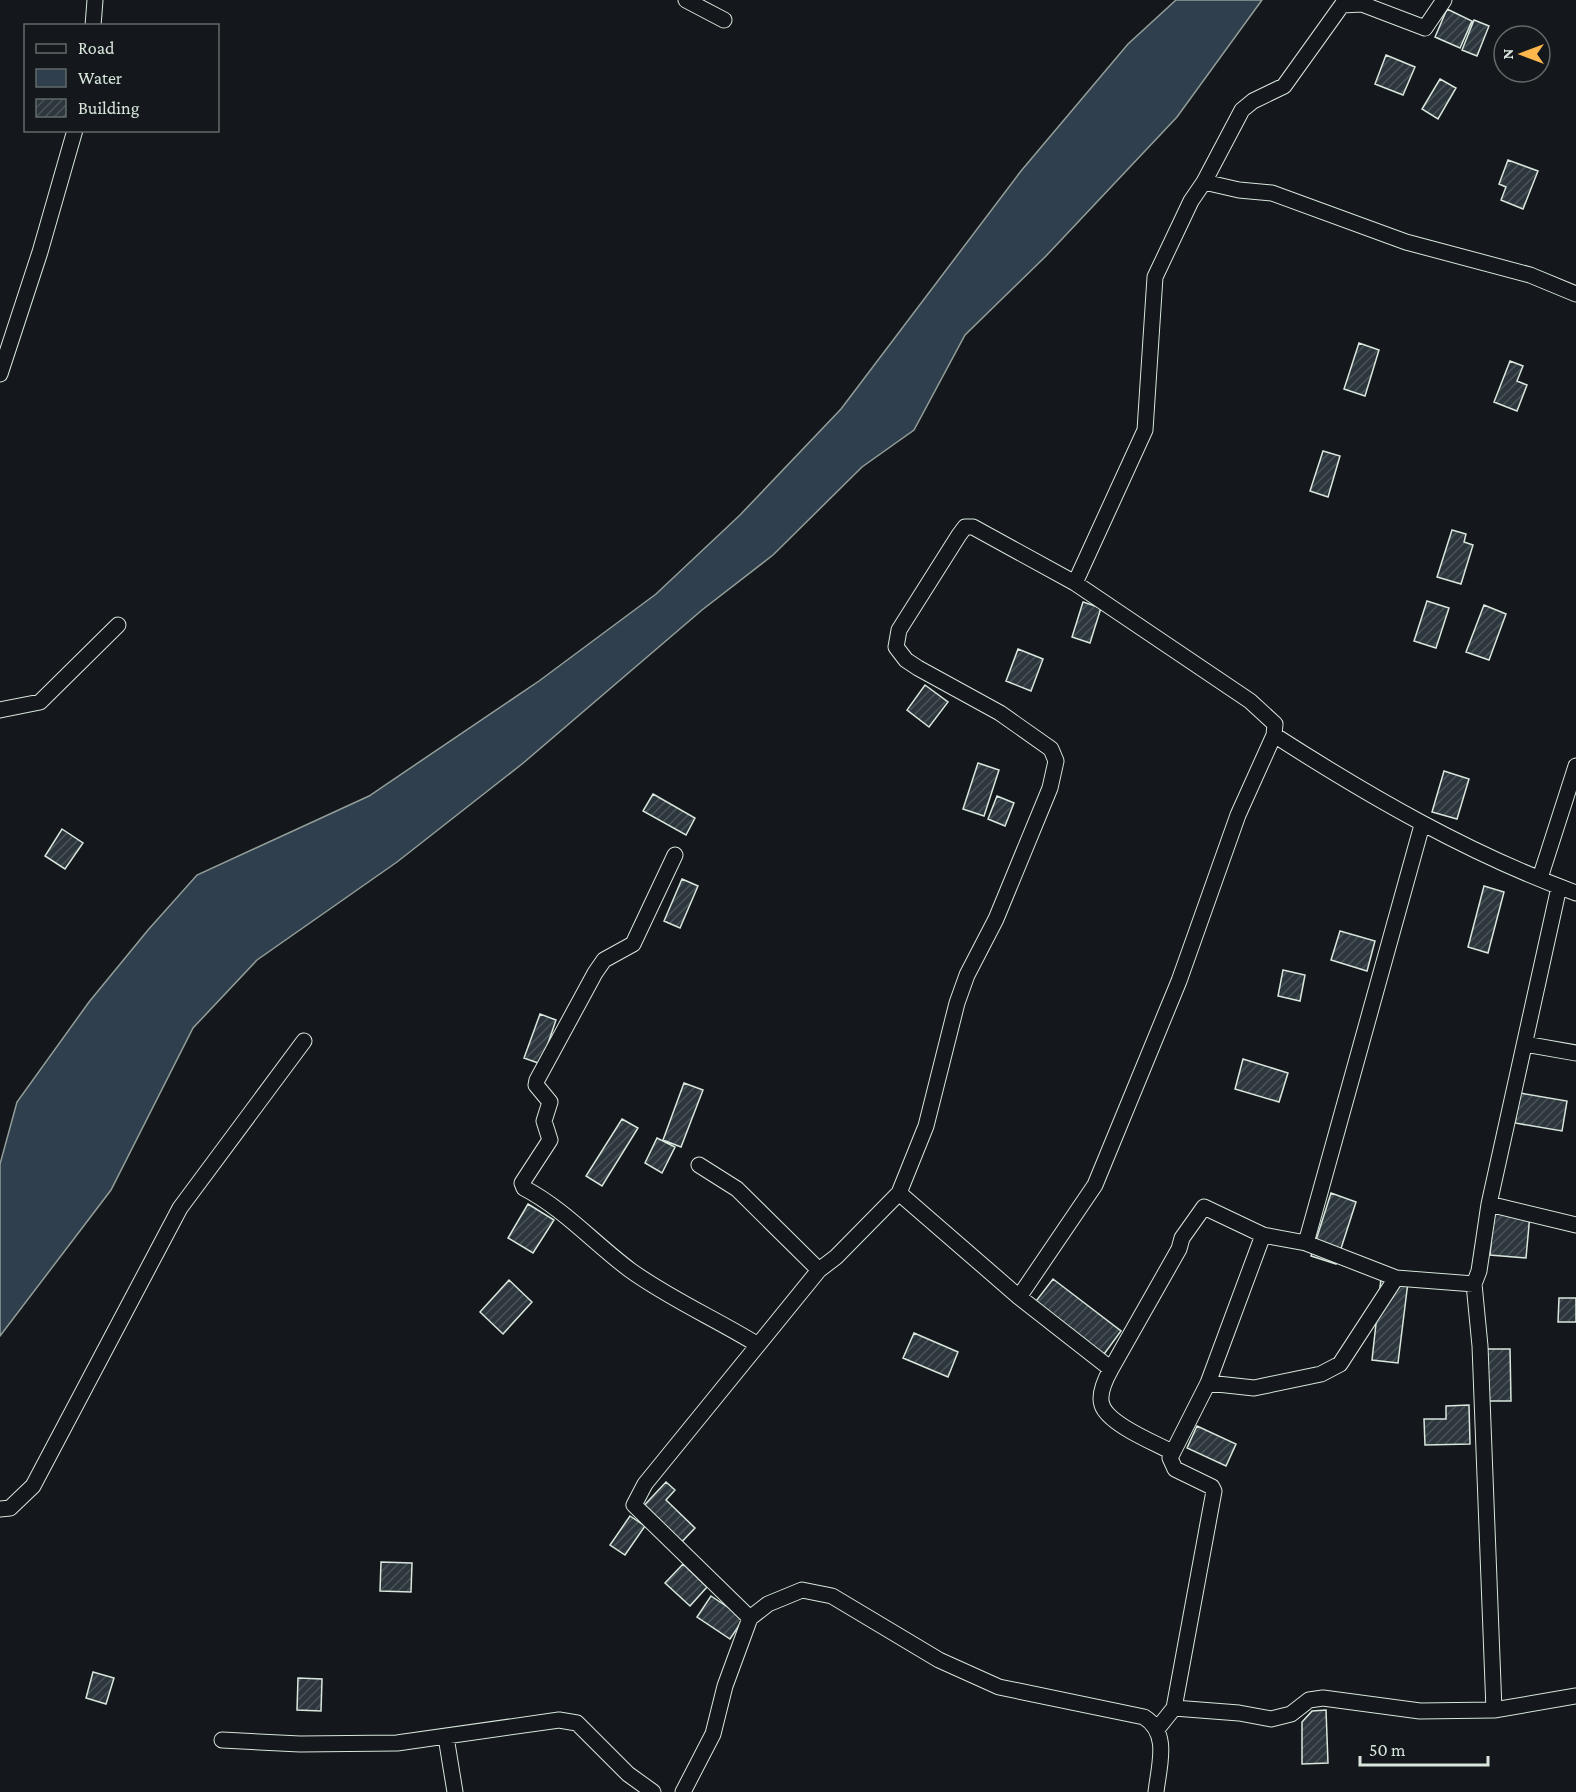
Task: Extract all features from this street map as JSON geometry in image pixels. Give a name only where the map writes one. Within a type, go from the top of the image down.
[{"type":"street","points":[[93,24],[95,0]]},
{"type":"street","points":[[686,0],[724,20]]},
{"type":"street","points":[[1075,583],[1145,430],[1155,278],[1191,201],[1204,182],[1242,110],[1253,101],[1284,86],[1342,6],[1362,4],[1425,28],[1444,0]]},
{"type":"street","points":[[0,375],[40,252],[74,132]]},
{"type":"street","points":[[1204,182],[1239,190],[1272,193],[1406,242],[1530,275],[1576,294]]},
{"type":"street","points":[[750,1618],[634,1505],[645,1484],[819,1270],[836,1257],[899,1193],[926,1126],[957,1003],[967,975],[1000,909],[1050,788],[1056,761],[1050,749],[1000,713],[906,660],[898,651],[895,642],[910,611],[965,527],[973,527],[1075,583],[1250,701],[1275,724],[1274,735],[1238,815],[1179,981],[1095,1185],[1018,1297]]},
{"type":"street","points":[[0,710],[40,702],[118,625]]},
{"type":"street","points":[[1274,735],[1346,781],[1422,825],[1576,893]]},
{"type":"street","points":[[1540,878],[1576,766]]},
{"type":"street","points":[[1306,1243],[1422,825]]},
{"type":"street","points":[[675,855],[633,944],[604,960],[537,1080],[536,1085],[550,1102],[544,1121],[550,1140],[522,1183],[524,1188],[538,1194],[653,1286],[758,1345]]},
{"type":"street","points":[[1494,1710],[1480,1346],[1474,1284],[1479,1271],[1489,1204],[1559,887]]},
{"type":"street","points":[[0,1509],[10,1508],[33,1486],[180,1208],[304,1041]]},
{"type":"street","points":[[1525,1044],[1576,1053]]},
{"type":"street","points":[[699,1165],[737,1189],[819,1270]]},
{"type":"street","points":[[899,1193],[1018,1297],[1111,1369]]},
{"type":"street","points":[[1489,1204],[1576,1225]]},
{"type":"street","points":[[1172,1452],[1124,1426],[1105,1410],[1101,1404],[1101,1397],[1111,1369],[1179,1249],[1182,1238],[1204,1207],[1263,1235],[1306,1243],[1396,1278],[1474,1284]]},
{"type":"street","points":[[1158,1728],[1174,1708],[1214,1491],[1212,1487],[1175,1469],[1171,1465],[1172,1452],[1208,1383],[1263,1235]]},
{"type":"street","points":[[1208,1383],[1254,1388],[1321,1374],[1340,1364],[1396,1278]]},
{"type":"street","points":[[683,1792],[713,1734],[725,1686],[750,1618],[785,1596],[802,1590],[832,1596],[939,1660],[999,1687],[1144,1717],[1158,1728],[1161,1740],[1156,1792]]},
{"type":"street","points":[[1174,1708],[1239,1713],[1271,1719],[1291,1714],[1309,1700],[1323,1698],[1420,1710],[1494,1710],[1576,1696]]},
{"type":"street","points":[[222,1740],[300,1744],[397,1743],[560,1720],[577,1723],[628,1774],[651,1792]]},
{"type":"street","points":[[446,1737],[455,1792]]},
{"type":"water","points":[[1176,0],[1262,0],[1177,117],[1046,256],[965,335],[914,430],[862,467],[773,555],[702,610],[522,764],[397,862],[257,960],[193,1028],[111,1190],[0,1336],[0,1164],[17,1102],[89,1002],[148,930],[197,875],[369,796],[539,681],[656,594],[740,515],[841,409],[1021,171],[1128,44]]},
{"type":"building","points":[[1447,9],[1472,21],[1460,48],[1435,37]]},
{"type":"building","points":[[1474,20],[1489,26],[1477,56],[1462,50]]},
{"type":"building","points":[[1386,55],[1415,67],[1403,95],[1375,84]]},
{"type":"building","points":[[1440,79],[1456,88],[1438,119],[1422,109]]},
{"type":"building","points":[[1508,160],[1538,171],[1523,209],[1501,200],[1506,187],[1499,184]]},
{"type":"building","points":[[1359,343],[1379,350],[1365,396],[1344,389]]},
{"type":"building","points":[[1510,361],[1523,366],[1517,381],[1527,385],[1517,411],[1494,402]]},
{"type":"building","points":[[1323,451],[1340,456],[1328,497],[1310,491]]},
{"type":"building","points":[[1452,530],[1466,534],[1464,542],[1473,545],[1461,584],[1437,577]]},
{"type":"building","points":[[1427,601],[1449,608],[1436,648],[1414,641]]},
{"type":"building","points":[[1083,602],[1101,608],[1090,643],[1072,637]]},
{"type":"building","points":[[1484,605],[1506,614],[1489,660],[1466,652]]},
{"type":"building","points":[[1018,649],[1043,659],[1031,691],[1006,681]]},
{"type":"building","points":[[925,685],[948,702],[929,727],[907,710]]},
{"type":"building","points":[[978,763],[999,770],[984,816],[963,809]]},
{"type":"building","points":[[1444,771],[1469,779],[1457,819],[1432,812]]},
{"type":"building","points":[[653,794],[695,818],[686,835],[643,811]]},
{"type":"building","points":[[997,796],[1014,803],[1005,826],[988,819]]},
{"type":"building","points":[[62,829],[83,843],[65,869],[45,856]]},
{"type":"building","points":[[682,879],[698,886],[680,928],[664,921]]},
{"type":"building","points":[[1484,886],[1504,892],[1488,953],[1468,947]]},
{"type":"building","points":[[1340,931],[1375,941],[1367,971],[1331,960]]},
{"type":"building","points":[[1283,970],[1305,975],[1300,1001],[1278,996]]},
{"type":"building","points":[[540,1014],[556,1020],[541,1064],[524,1058]]},
{"type":"building","points":[[1243,1059],[1288,1073],[1279,1102],[1235,1089]]},
{"type":"building","points":[[684,1083],[703,1090],[681,1147],[663,1140]]},
{"type":"building","points":[[1520,1093],[1567,1101],[1562,1131],[1515,1123]]},
{"type":"building","points":[[622,1119],[638,1128],[602,1186],[586,1176]]},
{"type":"building","points":[[657,1138],[675,1147],[662,1173],[645,1163]]},
{"type":"building","points":[[1331,1193],[1356,1202],[1336,1264],[1311,1256]]},
{"type":"building","points":[[528,1204],[554,1220],[533,1253],[508,1238]]},
{"type":"building","points":[[1494,1211],[1530,1214],[1526,1258],[1490,1255]]},
{"type":"building","points":[[1381,1278],[1408,1282],[1398,1363],[1372,1360]]},
{"type":"building","points":[[1053,1279],[1121,1331],[1102,1357],[1033,1305]]},
{"type":"building","points":[[509,1280],[532,1302],[503,1334],[480,1312]]},
{"type":"building","points":[[1559,1298],[1576,1298],[1576,1322],[1558,1322]]},
{"type":"building","points":[[914,1333],[958,1352],[948,1377],[903,1358]]},
{"type":"building","points":[[1487,1349],[1510,1349],[1511,1401],[1487,1401]]},
{"type":"building","points":[[1469,1405],[1470,1444],[1425,1445],[1424,1419],[1446,1419],[1446,1406]]},
{"type":"building","points":[[1197,1426],[1236,1444],[1226,1466],[1187,1448]]},
{"type":"building","points":[[666,1482],[675,1490],[666,1500],[695,1528],[676,1548],[638,1512]]},
{"type":"building","points":[[630,1516],[645,1526],[625,1555],[610,1545]]},
{"type":"building","points":[[381,1562],[412,1563],[411,1592],[380,1591]]},
{"type":"building","points":[[683,1564],[707,1587],[690,1606],[665,1583]]},
{"type":"building","points":[[711,1596],[744,1618],[730,1639],[697,1617]]},
{"type":"building","points":[[93,1672],[114,1678],[106,1704],[86,1698]]},
{"type":"building","points":[[298,1678],[322,1679],[321,1711],[297,1710]]},
{"type":"building","points":[[1326,1710],[1328,1763],[1302,1764],[1302,1722],[1312,1711]]}]
